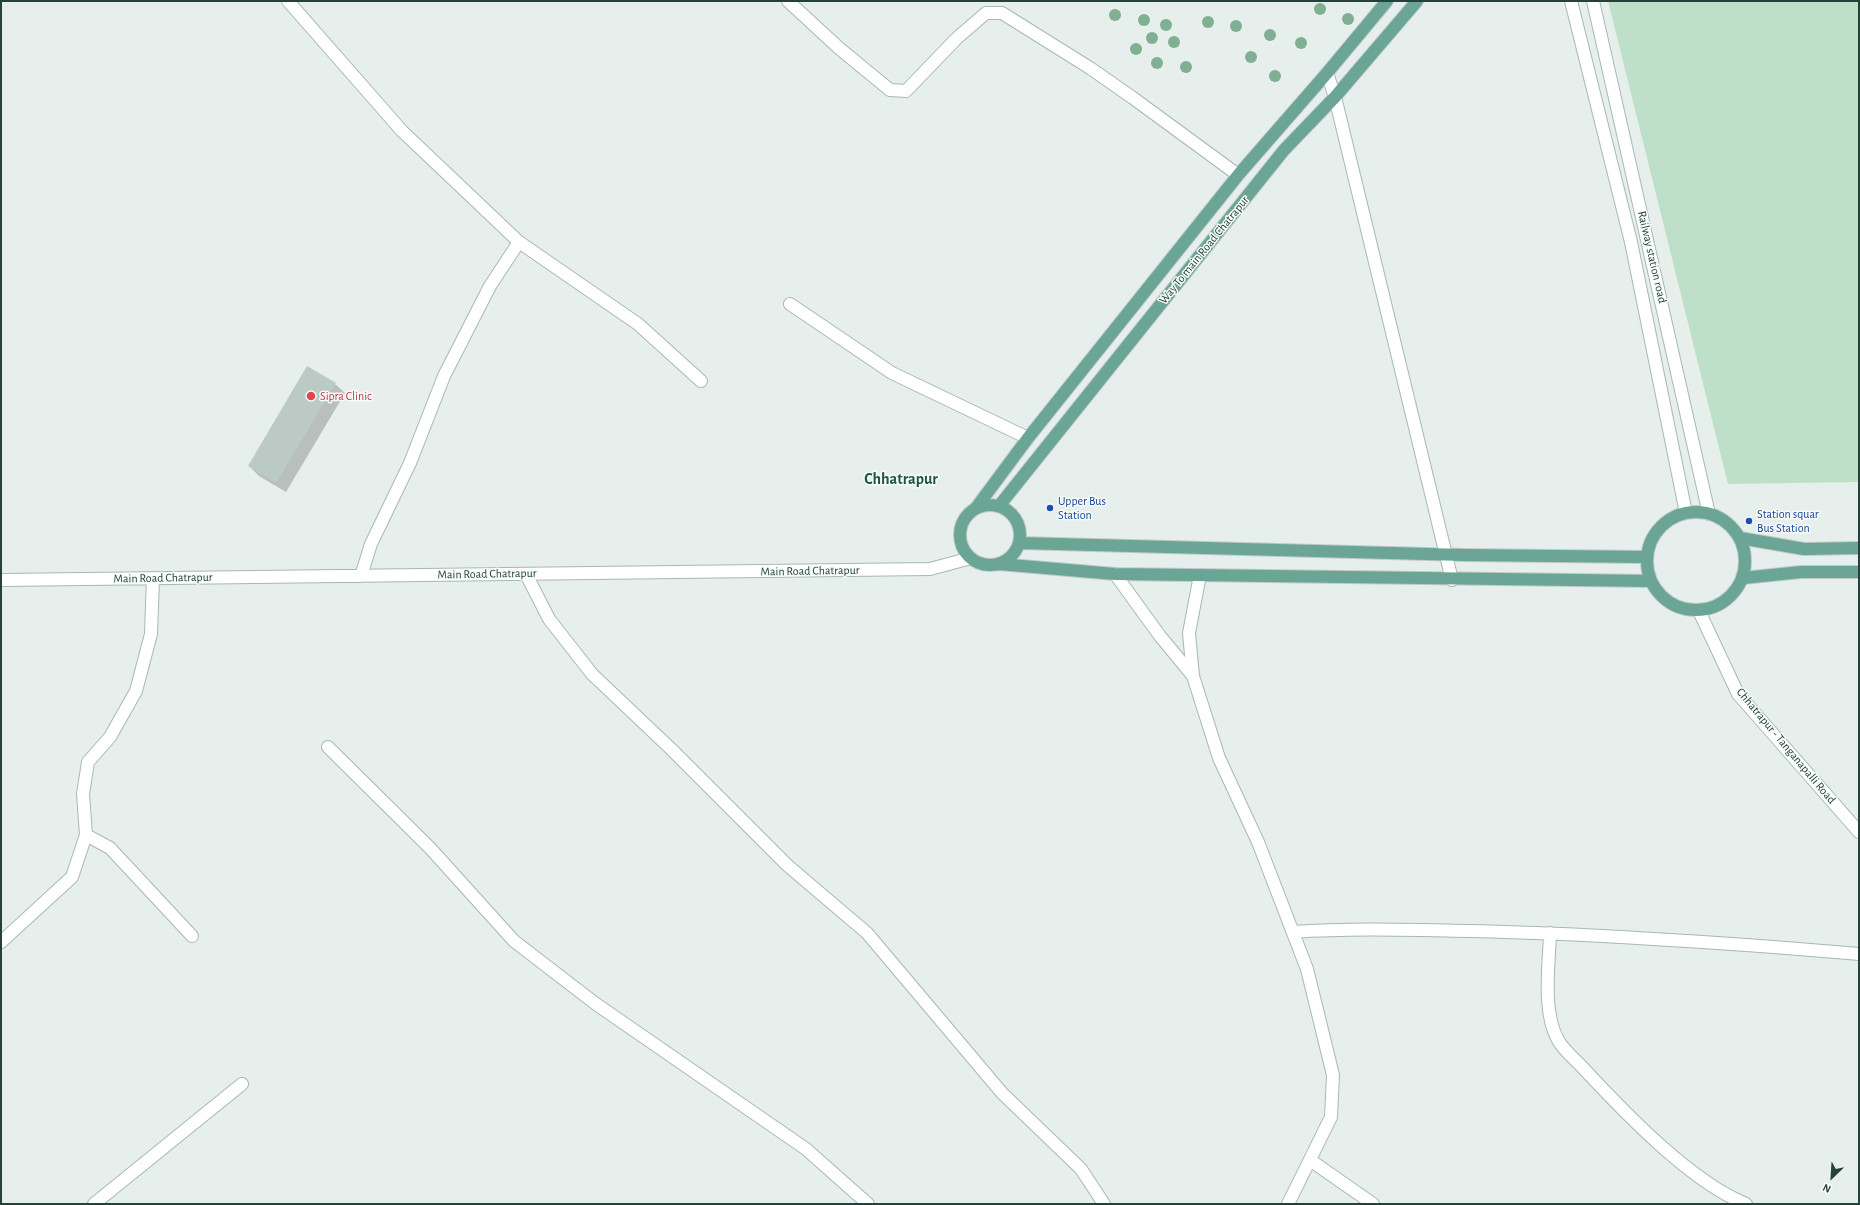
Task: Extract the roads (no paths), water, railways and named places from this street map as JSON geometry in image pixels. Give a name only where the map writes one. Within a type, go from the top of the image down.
[{"type":"main road","name":"Way To main Road Chatrapur","points":[[976,508],[1028,438],[1239,174],[1327,73],[1387,1]]},
{"type":"main road","name":"Way To main Road Chatrapur","points":[[999,506],[1284,150],[1335,96],[1417,1]]},
{"type":"main road","points":[[999,564],[1016,552],[1020,543],[1018,523],[1012,514],[999,506],[985,505],[976,508],[968,514],[962,522],[959,532],[960,541],[964,551],[970,558],[984,564],[1115,574],[1452,580],[1651,581]]},
{"type":"main road","points":[[1702,512],[1717,517],[1730,526],[1740,538],[1745,553],[1746,569],[1741,584],[1730,598],[1716,607],[1699,611],[1682,609],[1667,602],[1655,589],[1648,574],[1646,557],[1650,542],[1659,528],[1671,518],[1686,513],[1702,512]]},
{"type":"main road","points":[[1740,538],[1804,548],[1859,548]]},
{"type":"main road","points":[[1020,543],[1445,554],[1646,557]]},
{"type":"main road","points":[[1743,578],[1801,572],[1859,572]]},
{"type":"street","points":[[288,1],[402,130],[519,242],[638,324],[701,381]]},
{"type":"street","points":[[788,1],[840,49],[890,90],[906,91],[957,38],[986,13],[1002,13],[1090,68],[1228,168],[1239,174]]},
{"type":"street","name":"Railway station road","points":[[1571,1],[1631,242],[1686,513]]},
{"type":"street","name":"Railway station road","points":[[1593,1],[1709,514]]},
{"type":"street","points":[[1327,73],[1335,96],[1452,580]]},
{"type":"street","points":[[361,576],[371,544],[410,463],[444,376],[490,286],[519,242]]},
{"type":"street","points":[[790,304],[892,373],[1028,438]]},
{"type":"street","name":"Main Road Chatrapur","points":[[1,580],[930,569],[970,558]]},
{"type":"street","points":[[526,574],[549,619],[592,674],[670,748],[787,865],[867,933],[1002,1093],[1081,1169],[1104,1204]]},
{"type":"street","points":[[1115,574],[1160,636],[1193,676]]},
{"type":"street","points":[[1200,575],[1189,633],[1193,676],[1219,758],[1258,842],[1307,969],[1333,1074],[1331,1117],[1288,1204]]},
{"type":"street","points":[[1,942],[72,877],[86,835],[83,794],[88,762],[110,737],[136,691],[151,634],[153,578]]},
{"type":"street","name":"Chhatrapur - Tanganapalli Road","points":[[1699,611],[1738,694],[1859,832]]},
{"type":"street","points":[[328,747],[430,848],[514,941],[596,1004],[806,1149],[868,1204]]},
{"type":"street","points":[[86,835],[110,848],[192,936]]},
{"type":"street","points":[[1293,932],[1412,930],[1550,933],[1736,944],[1859,954]]},
{"type":"street","points":[[1550,933],[1548,1013],[1558,1041],[1625,1111],[1693,1173],[1746,1204]]},
{"type":"street","points":[[94,1204],[242,1084]]},
{"type":"street","points":[[1310,1160],[1373,1204]]},
{"type":"place","name":"Sipra Clinic","points":[[311,396]]},
{"type":"place","name":"Upper Bus Station","points":[[1050,508]]},
{"type":"place","name":"Station squar Bus Station","points":[[1749,521]]},
{"type":"district","name":"Chhatrapur","points":[[901,479]]}]
